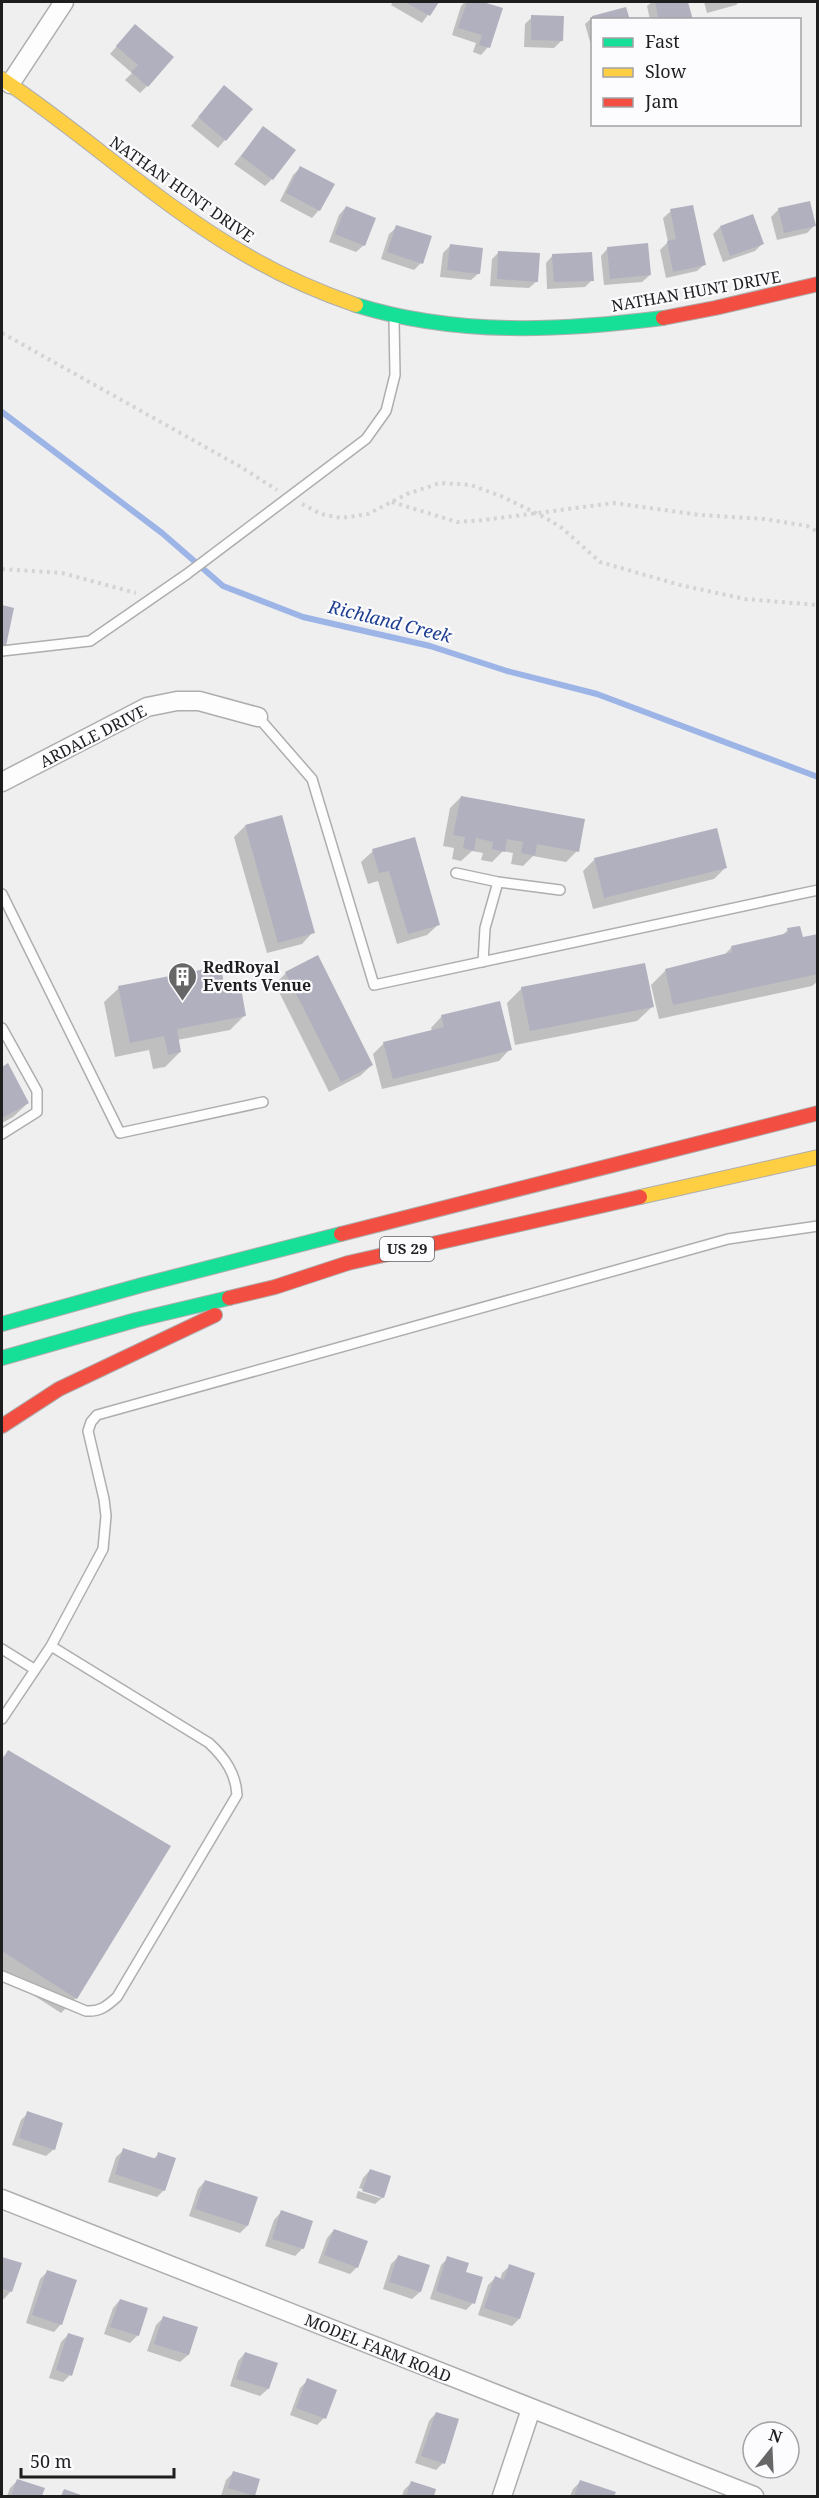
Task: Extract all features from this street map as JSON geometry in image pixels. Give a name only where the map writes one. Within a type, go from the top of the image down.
[{"type":"main road","name":"NATHAN HUNT DRIVE","points":[[6,81],[231,246],[278,272],[355,304],[394,315],[454,325],[522,330],[597,326],[682,314],[818,284]]},
{"type":"main road","name":"US 29","points":[[2,1324],[142,1285],[818,1113]]},
{"type":"main road","name":"US 29","points":[[2,1358],[136,1320],[275,1287],[348,1263],[818,1157]]},
{"type":"main road","points":[[76,1288],[142,1285]]},
{"type":"main road","points":[[2,1426],[59,1389],[275,1287]]},
{"type":"street","points":[[6,81],[64,2]]},
{"type":"street","name":"ARDALE DRIVE","points":[[2,782],[147,707],[177,701],[199,701],[221,705],[258,717]]},
{"type":"street","name":"MODEL FARM ROAD","points":[[2,2199],[754,2496]]},
{"type":"street","points":[[501,2496],[531,2409]]},
{"type":"lane","points":[[2,651],[90,641],[187,574],[366,439],[386,411],[395,375],[394,315]]},
{"type":"lane","points":[[258,717],[312,779],[374,986],[818,890]]},
{"type":"lane","points":[[456,873],[498,882],[560,890]]},
{"type":"lane","points":[[483,962],[485,928],[498,882]]},
{"type":"lane","points":[[2,894],[120,1133],[263,1102]]},
{"type":"lane","points":[[2,1028],[37,1091],[37,1112],[2,1134]]},
{"type":"lane","points":[[2,1719],[51,1646],[103,1549],[106,1535],[104,1499],[88,1431],[97,1415],[728,1239],[818,1226]]},
{"type":"lane","points":[[2,1976],[86,2012],[101,2010],[109,2005],[117,1997],[237,1795],[237,1787],[228,1765],[209,1743],[51,1646]]},
{"type":"lane","points":[[2,1649],[34,1669]]},
{"type":"path","points":[[2,333],[321,514],[341,519],[368,514],[407,494],[440,483],[471,485],[535,512],[562,528],[600,562],[681,585],[745,599],[818,605]]},
{"type":"path","points":[[392,502],[457,522],[614,504],[818,526]]},
{"type":"path","points":[[807,526],[818,532]]},
{"type":"path","points":[[2,569],[62,573],[151,598]]},
{"type":"building","points":[[405,2],[439,2],[430,16]]},
{"type":"building","points":[[467,2],[483,2],[503,8],[490,48],[479,45],[482,35],[458,28]]},
{"type":"building","points":[[655,2],[688,2],[692,18],[659,18]]},
{"type":"building","points":[[626,7],[629,18],[592,18],[592,16]]},
{"type":"building","points":[[531,15],[564,16],[563,41],[531,40]]},
{"type":"building","points":[[135,24],[174,57],[148,87],[131,72],[138,65],[116,46]]},
{"type":"building","points":[[224,85],[253,109],[226,141],[198,117]]},
{"type":"building","points":[[263,126],[296,150],[273,180],[241,156]]},
{"type":"building","points":[[300,166],[335,184],[320,211],[286,193]]},
{"type":"building","points":[[810,201],[816,226],[784,233],[778,208]]},
{"type":"building","points":[[693,205],[706,265],[673,272],[667,241],[676,239],[670,209]]},
{"type":"building","points":[[346,206],[376,218],[365,246],[335,234]]},
{"type":"building","points":[[753,214],[764,244],[730,256],[720,226]]},
{"type":"building","points":[[396,225],[432,236],[423,264],[387,252]]},
{"type":"building","points":[[648,243],[651,275],[610,279],[607,247]]},
{"type":"building","points":[[450,244],[483,248],[480,274],[447,270]]},
{"type":"building","points":[[498,251],[540,253],[538,282],[497,279]]},
{"type":"building","points":[[592,252],[594,281],[554,282],[552,254]]},
{"type":"building","points":[[2,605],[14,608],[6,646],[2,645]]},
{"type":"building","points":[[461,796],[585,819],[579,852],[537,844],[535,856],[521,853],[523,842],[507,839],[505,852],[492,849],[493,842],[476,838],[474,851],[463,848],[465,837],[453,835]]},
{"type":"building","points":[[282,815],[315,933],[278,943],[245,825]]},
{"type":"building","points":[[717,828],[727,868],[604,898],[594,858]]},
{"type":"building","points":[[415,837],[440,925],[408,934],[389,871],[379,873],[372,849]]},
{"type":"building","points":[[800,926],[803,937],[818,934],[818,974],[673,1005],[665,969],[732,952],[731,946],[788,933],[787,928]]},
{"type":"building","points":[[318,955],[373,1065],[341,1082],[285,972]]},
{"type":"building","points":[[645,963],[654,1007],[530,1031],[521,987]]},
{"type":"building","name":"RedRoyal Events Venue","points":[[221,966],[224,985],[240,982],[246,1016],[177,1029],[181,1052],[168,1055],[164,1036],[130,1043],[118,986]]},
{"type":"building","points":[[500,1001],[512,1050],[393,1079],[383,1042],[444,1027],[441,1015]]},
{"type":"building","points":[[8,1063],[29,1103],[2,1118],[2,1067]]},
{"type":"building","points":[[8,1750],[171,1846],[77,1999],[2,1951],[2,1761]]},
{"type":"building","points":[[27,2111],[63,2123],[55,2150],[19,2138]]},
{"type":"building","points":[[123,2148],[156,2159],[158,2152],[176,2158],[165,2191],[115,2174]]},
{"type":"building","points":[[370,2169],[391,2176],[384,2198],[362,2191]]},
{"type":"building","points":[[205,2180],[258,2197],[248,2226],[195,2209]]},
{"type":"building","points":[[281,2210],[313,2221],[304,2249],[272,2239]]},
{"type":"building","points":[[334,2229],[368,2241],[358,2268],[324,2255]]},
{"type":"building","points":[[398,2255],[430,2265],[421,2292],[389,2282]]},
{"type":"building","points":[[447,2256],[469,2263],[466,2272],[483,2277],[475,2304],[436,2291]]},
{"type":"building","points":[[2,2257],[22,2263],[12,2292],[2,2288]]},
{"type":"building","points":[[509,2264],[535,2273],[520,2319],[484,2308],[495,2276],[504,2280]]},
{"type":"building","points":[[47,2270],[77,2280],[62,2325],[32,2315]]},
{"type":"building","points":[[120,2299],[148,2308],[139,2336],[110,2327]]},
{"type":"building","points":[[163,2316],[198,2327],[189,2355],[154,2344]]},
{"type":"building","points":[[68,2333],[84,2338],[72,2376],[56,2370]]},
{"type":"building","points":[[245,2352],[278,2363],[269,2389],[236,2379]]},
{"type":"building","points":[[307,2378],[337,2390],[326,2419],[296,2408]]},
{"type":"building","points":[[436,2412],[459,2419],[445,2464],[421,2456]]},
{"type":"building","points":[[233,2471],[260,2479],[255,2496],[228,2488]]},
{"type":"building","points":[[17,2479],[45,2488],[42,2496],[11,2496]]},
{"type":"building","points":[[580,2480],[616,2492],[614,2496],[574,2496]]},
{"type":"building","points":[[411,2481],[436,2489],[434,2496],[406,2496]]},
{"type":"building","points":[[64,2489],[84,2496],[61,2496]]},
{"type":"waterway","name":"Richland Creek","points":[[2,412],[162,533],[223,586],[303,617],[430,646],[507,671],[597,694],[818,777]]},
{"type":"traffic: fast","points":[[356,305],[432,322],[508,328],[586,326],[663,318]]},
{"type":"traffic: fast","points":[[2,1324],[341,1234]]},
{"type":"traffic: fast","points":[[2,1358],[136,1320],[229,1298]]},
{"type":"traffic: slow","points":[[2,79],[64,123],[154,193],[216,236],[287,277],[356,305]]},
{"type":"traffic: slow","points":[[640,1197],[818,1157]]},
{"type":"traffic: jam","points":[[663,318],[818,284]]},
{"type":"traffic: jam","points":[[341,1234],[818,1113]]},
{"type":"traffic: jam","points":[[229,1298],[275,1287],[348,1263],[640,1197]]},
{"type":"traffic: jam","points":[[2,1426],[59,1389],[215,1315]]},
{"type":"place","name":"RedRoyal Events Venue","points":[[182,1002]]}]
